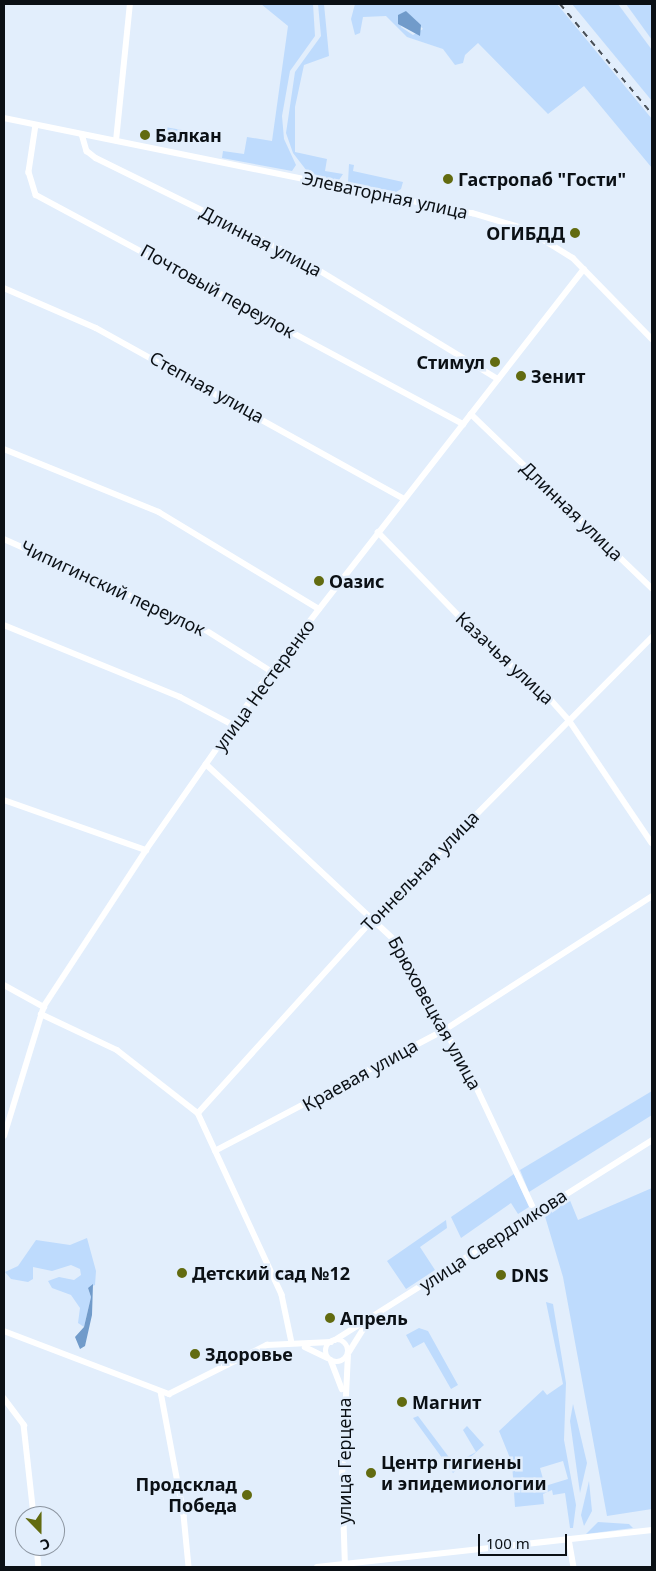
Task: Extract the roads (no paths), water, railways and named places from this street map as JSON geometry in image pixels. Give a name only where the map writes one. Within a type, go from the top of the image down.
[{"type":"street","points":[[116,141],[130,4]]},
{"type":"street","points":[[4,118],[79,134]]},
{"type":"street","name":"Почтовый переулок","points":[[36,125],[29,172],[36,195],[463,424]]},
{"type":"street","name":"Элеваторная улица","points":[[79,134],[481,216],[537,234],[584,269],[652,339]]},
{"type":"street","name":"Длинная улица","points":[[79,134],[87,151],[96,158],[299,258],[498,379]]},
{"type":"street","name":"улица Нестеренко","points":[[4,1136],[44,1007],[146,850],[271,671],[584,269]]},
{"type":"street","name":"Степная улица","points":[[4,288],[96,328],[404,499]]},
{"type":"street","name":"Длинная улица","points":[[471,414],[652,588]]},
{"type":"street","points":[[4,448],[154,510],[318,609]]},
{"type":"street","name":"Казачья улица","points":[[378,532],[496,654],[537,684],[569,720],[652,843]]},
{"type":"street","name":"Чипигинский переулок","points":[[4,539],[201,627],[271,671]]},
{"type":"street","points":[[4,625],[180,697],[233,725]]},
{"type":"street","name":"Тоннельная улица","points":[[198,1113],[374,917],[652,637]]},
{"type":"street","name":"Брюховецкая улица","points":[[206,764],[374,917],[398,943],[446,1029],[535,1211]]},
{"type":"street","points":[[4,800],[146,850]]},
{"type":"street","name":"Краевая улица","points":[[215,1151],[446,1029],[652,896]]},
{"type":"street","points":[[4,985],[44,1007]]},
{"type":"street","points":[[41,1014],[117,1050],[198,1113],[282,1295],[295,1344],[330,1360],[339,1362],[348,1355],[345,1344],[333,1341],[326,1349],[330,1360],[344,1398]]},
{"type":"street","name":"улица Свердликова","points":[[160,1392],[180,1391],[262,1347],[333,1341],[370,1320],[535,1211],[652,1140]]},
{"type":"street","name":"улица Герцена","points":[[345,1565],[344,1398],[348,1355],[370,1320]]},
{"type":"street","points":[[4,1331],[160,1392],[184,1515],[189,1567]]},
{"type":"street","points":[[4,1398],[24,1425],[33,1506]]},
{"type":"street","points":[[317,1567],[652,1530]]},
{"type":"street","points":[[569,1539],[574,1567]]},
{"type":"railway","points":[[560,4],[652,114]]},
{"type":"place","name":"Балкан","points":[[145,135]]},
{"type":"place","name":"Гастропаб \"Гости\"","points":[[448,179]]},
{"type":"place","name":"ОГИБДД","points":[[575,233]]},
{"type":"place","name":"Стимул","points":[[495,362]]},
{"type":"place","name":"Зенит","points":[[521,376]]},
{"type":"place","name":"Оазис","points":[[319,581]]},
{"type":"place","name":"Детский сад №12","points":[[182,1273]]},
{"type":"place","name":"DNS","points":[[501,1275]]},
{"type":"place","name":"Апрель","points":[[330,1318]]},
{"type":"place","name":"Здоровье","points":[[195,1354]]},
{"type":"place","name":"Магнит","points":[[402,1402]]},
{"type":"place","name":"Центр гигиены и эпидемиологии","points":[[371,1473]]},
{"type":"place","name":"Продсклад Победа","points":[[247,1495]]}]
